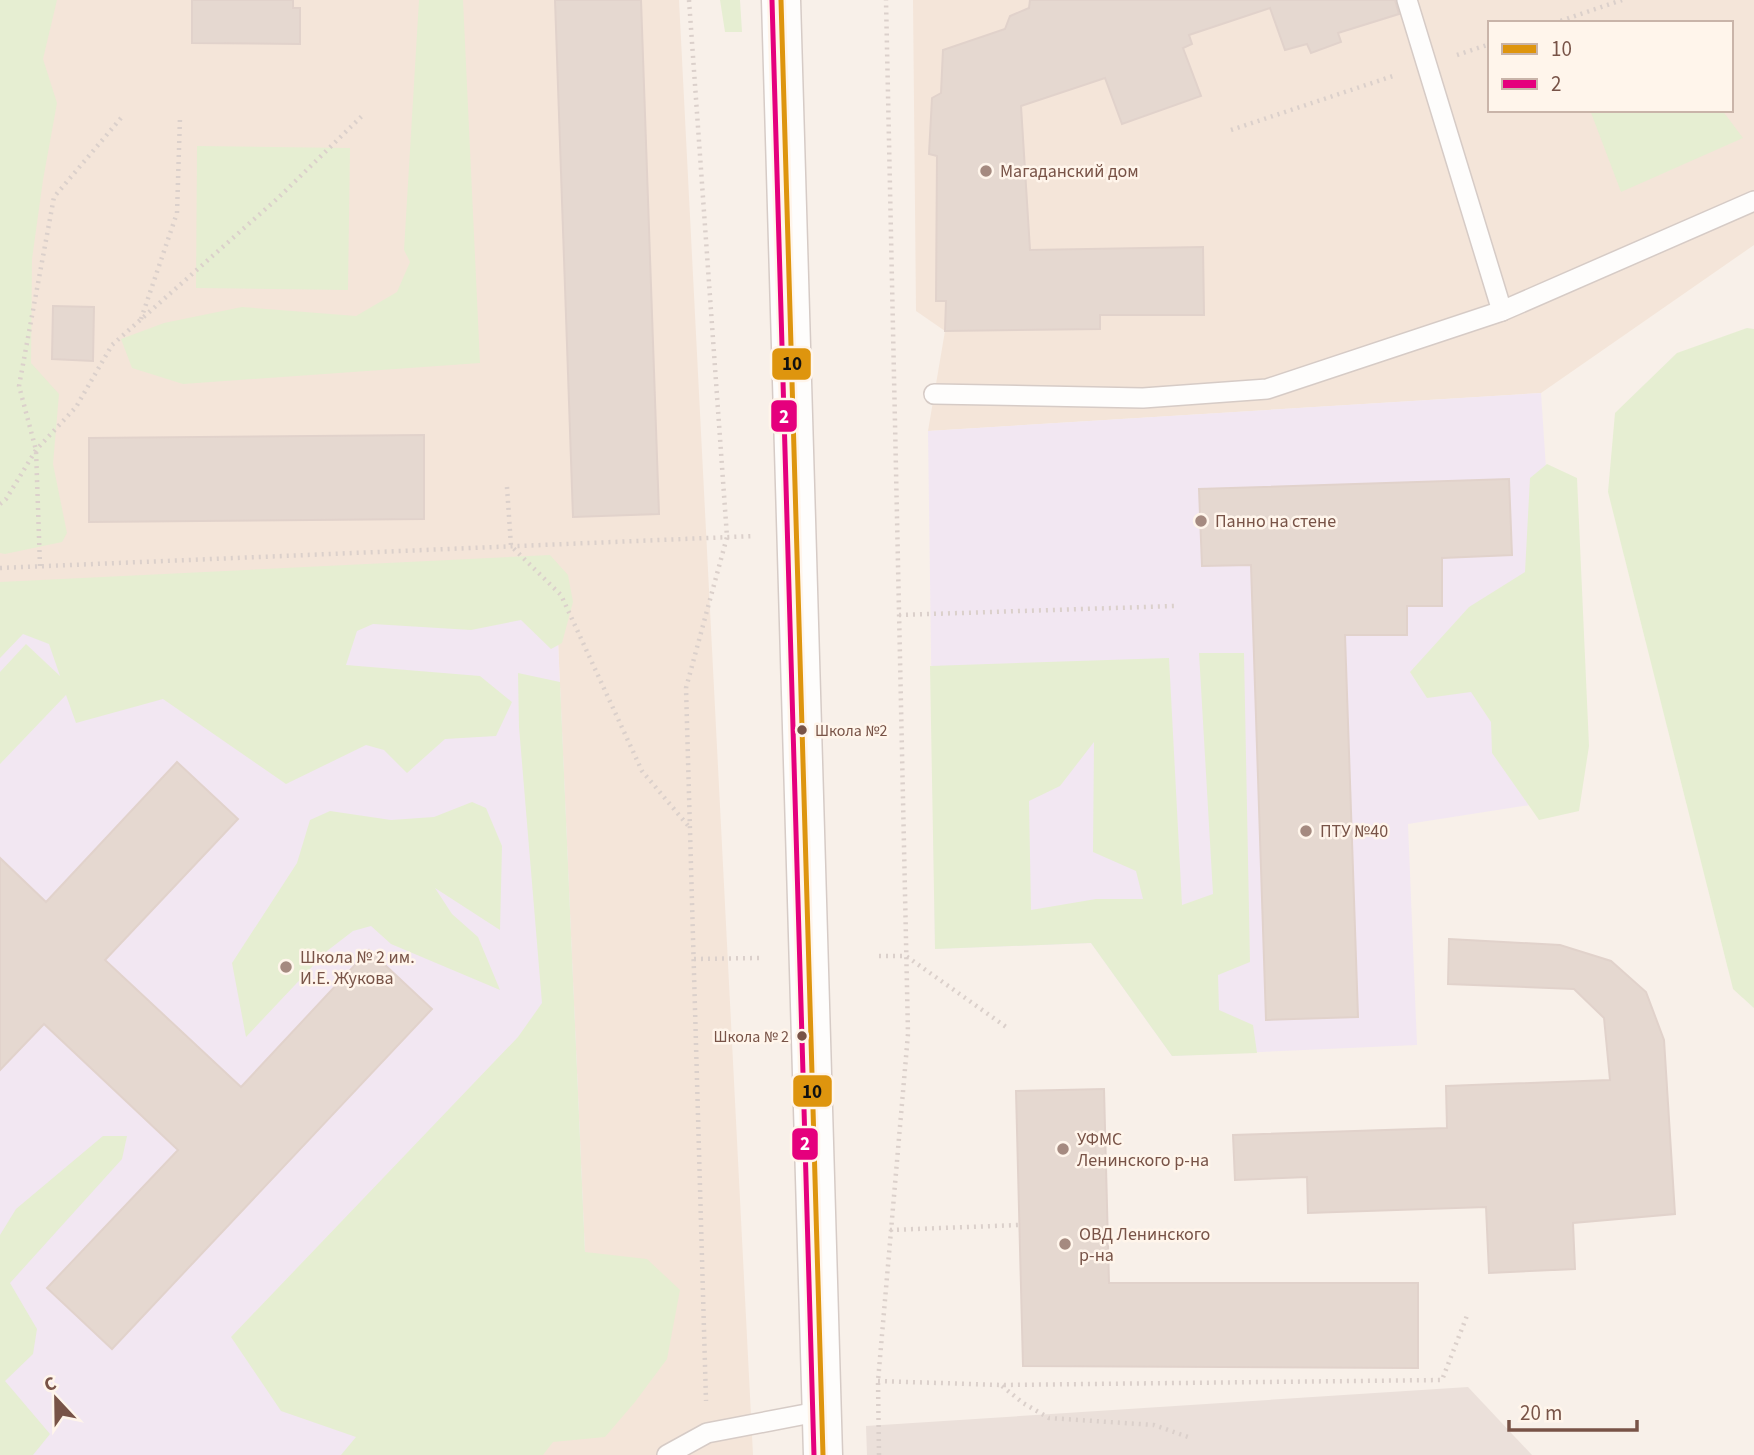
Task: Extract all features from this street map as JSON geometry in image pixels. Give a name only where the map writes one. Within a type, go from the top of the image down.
[{"type":"street","points":[[781,0],[823,1455]]},
{"type":"lane","points":[[1407,0],[1503,311]]},
{"type":"lane","points":[[934,394],[1143,398],[1267,389],[1503,311],[1754,201]]},
{"type":"lane","points":[[667,1455],[707,1433],[822,1411]]},
{"type":"path","points":[[689,0],[727,537],[686,688],[707,1433]]},
{"type":"path","points":[[879,1455],[878,1381],[908,1034],[886,0]]},
{"type":"path","points":[[1560,21],[1622,0]]},
{"type":"path","points":[[1231,130],[1488,45]]},
{"type":"path","points":[[0,504],[6,499],[37,450],[76,407],[112,345],[278,198],[363,115]]},
{"type":"path","points":[[141,320],[177,213],[180,117]]},
{"type":"path","points":[[40,566],[37,450],[19,386],[54,197],[121,118]]},
{"type":"path","points":[[507,487],[510,546],[561,595],[642,771],[690,828]]},
{"type":"path","points":[[0,568],[796,534]]},
{"type":"path","points":[[899,615],[1175,606]]},
{"type":"path","points":[[879,956],[906,956],[1009,1029]]},
{"type":"path","points":[[694,959],[759,958]]},
{"type":"path","points":[[890,1230],[1019,1225]]},
{"type":"path","points":[[878,1381],[1001,1385],[1442,1380],[1468,1313]]},
{"type":"path","points":[[1001,1385],[1023,1403],[1049,1418],[1154,1425],[1191,1438]]},
{"type":"shaded area","points":[[0,0],[679,0],[753,1455],[481,1455],[590,1367],[556,595],[0,603]]},
{"type":"shaded area","points":[[913,0],[1754,0],[1754,245],[1541,393],[928,431],[945,331],[916,311]]},
{"type":"shaded area","points":[[1541,393],[1568,799],[1408,824],[1417,1045],[1172,1056],[1091,943],[935,949],[928,431]]},
{"type":"shaded area","name":"Школа № 2 им. И.Е. Жукова","points":[[556,595],[590,1368],[481,1455],[0,1455],[0,603]]},
{"type":"shaded area","points":[[1468,1387],[1532,1455],[867,1455],[866,1426]]},
{"type":"green space","points":[[0,0],[57,0],[43,59],[57,103],[32,259],[31,363],[59,394],[53,464],[67,533],[62,542],[5,554],[0,553]]},
{"type":"green space","points":[[419,0],[463,0],[480,363],[183,384],[132,368],[121,339],[164,323],[242,307],[356,316],[397,292],[410,262],[404,250]]},
{"type":"green space","points":[[720,0],[740,0],[742,32],[725,32]]},
{"type":"green space","points":[[1591,112],[1724,112],[1743,138],[1621,192]]},
{"type":"green space","points":[[197,146],[350,148],[348,290],[196,288]]},
{"type":"green space","points":[[1747,328],[1754,329],[1754,1008],[1733,989],[1608,492],[1615,413],[1677,353]]},
{"type":"green space","points":[[1547,464],[1577,478],[1589,746],[1579,811],[1539,820],[1492,753],[1491,722],[1471,692],[1427,698],[1410,672],[1469,607],[1525,572],[1530,478]]},
{"type":"green space","points":[[550,555],[568,575],[573,602],[562,643],[551,649],[521,620],[471,630],[373,624],[357,631],[346,665],[480,676],[512,702],[496,736],[445,739],[407,773],[384,750],[366,745],[286,784],[163,699],[76,723],[66,695],[0,764],[0,672],[26,644],[60,676],[49,644],[23,634],[0,658],[0,582]]},
{"type":"green space","points":[[1199,653],[1244,653],[1250,962],[1218,975],[1219,1010],[1253,1025],[1257,1053],[1172,1056],[1091,943],[935,949],[930,666],[1169,658],[1182,905],[1213,894]],"holes":[[[1094,742],[1093,852],[1136,871],[1143,899],[1096,899],[1031,910],[1029,801],[1060,786]]]},
{"type":"green space","points":[[518,673],[560,682],[585,1252],[647,1259],[680,1290],[667,1359],[605,1437],[553,1442],[543,1455],[341,1455],[356,1437],[281,1411],[231,1337],[518,1037],[542,1003],[519,727]]},
{"type":"green space","points":[[472,802],[486,808],[502,846],[500,930],[435,888],[452,914],[478,937],[500,990],[391,944],[371,926],[353,931],[327,951],[246,1037],[232,963],[297,863],[310,820],[330,811],[391,820],[434,817]]},
{"type":"green space","points":[[103,1136],[127,1136],[122,1159],[10,1283],[37,1329],[33,1354],[5,1381],[50,1434],[33,1455],[0,1455],[0,1235],[16,1209]]},
{"type":"building","points":[[192,0],[293,0],[293,8],[300,8],[300,44],[192,43]]},
{"type":"building","points":[[555,0],[641,0],[659,514],[573,517]]},
{"type":"building","name":"Магаданский дом","points":[[1030,0],[1395,0],[1399,14],[1338,33],[1341,42],[1311,53],[1307,44],[1285,50],[1270,8],[1189,35],[1192,44],[1183,48],[1201,96],[1122,124],[1105,78],[1021,106],[1030,250],[1203,247],[1204,315],[1100,315],[1100,329],[945,331],[946,301],[936,301],[937,156],[929,154],[932,98],[941,93],[943,50],[1005,29],[1010,16],[1029,8]]},
{"type":"building","points":[[53,306],[94,307],[93,361],[52,359]]},
{"type":"building","points":[[424,435],[424,519],[89,522],[89,438]]},
{"type":"building","name":"ПТУ №40","points":[[1509,479],[1512,555],[1442,558],[1442,606],[1407,606],[1407,635],[1345,635],[1358,1017],[1266,1020],[1251,565],[1202,566],[1199,489]]},
{"type":"building","points":[[177,762],[238,819],[105,960],[241,1087],[369,950],[432,1009],[112,1349],[47,1288],[178,1150],[44,1024],[0,1070],[0,858],[46,902]]},
{"type":"building","points":[[1449,939],[1560,945],[1611,961],[1646,992],[1664,1040],[1675,1214],[1573,1223],[1575,1269],[1489,1273],[1486,1207],[1308,1213],[1307,1177],[1235,1180],[1233,1135],[1447,1128],[1446,1086],[1610,1080],[1604,1018],[1574,989],[1448,984]]},
{"type":"building","points":[[1104,1089],[1109,1283],[1418,1283],[1418,1368],[1023,1366],[1016,1091]]},
{"type":"transit line","name":"2","points":[[772,0],[814,1455]]},
{"type":"transit line","name":"10","points":[[781,0],[823,1455]]},
{"type":"place","name":"Магаданский дом","points":[[986,171]]},
{"type":"place","name":"Панно на стене","points":[[1201,521]]},
{"type":"place","name":"Школа №2","points":[[802,730]]},
{"type":"place","name":"ПТУ №40","points":[[1306,831]]},
{"type":"place","name":"Школа № 2 им. И.Е. Жукова","points":[[286,967]]},
{"type":"place","name":"Школа № 2","points":[[802,1036]]},
{"type":"place","name":"УФМС Ленинского р-на","points":[[1063,1149]]},
{"type":"place","name":"ОВД Ленинского р-на","points":[[1065,1244]]}]
